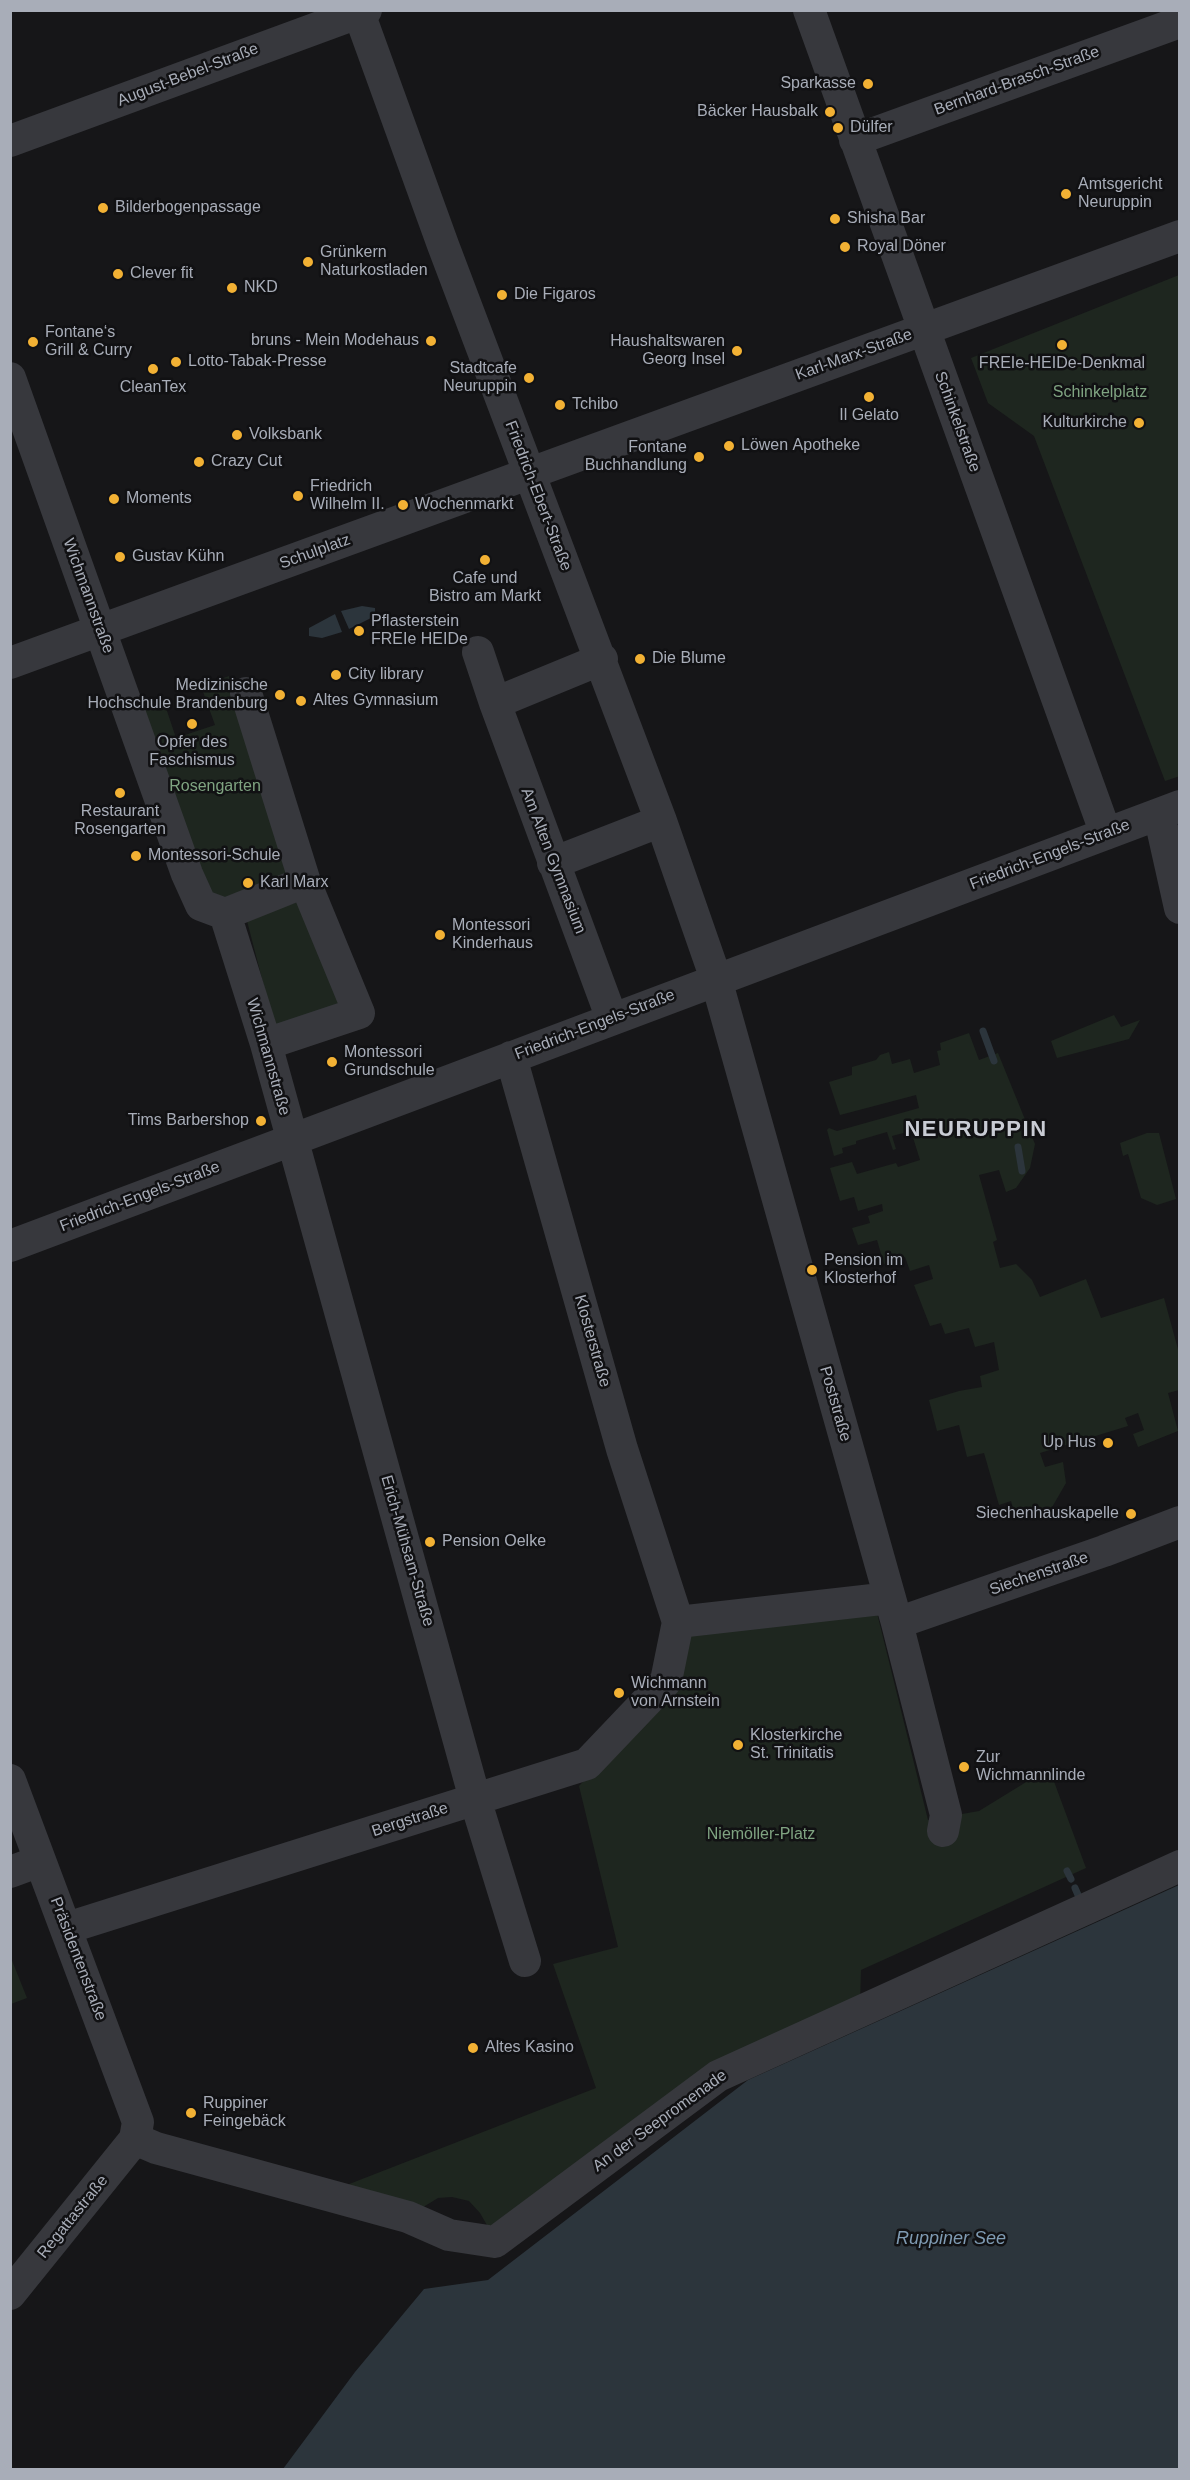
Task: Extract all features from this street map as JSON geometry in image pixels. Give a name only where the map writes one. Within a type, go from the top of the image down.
[{"type":"street","name":"Schinkelstraße","points":[[808,10],[1106,834]]},
{"type":"street","name":"August-Bebel-Straße","points":[[10,141],[286,24],[363,12]]},
{"type":"street","name":"Friedrich-Ebert-Straße","points":[[363,12],[528,474],[602,660],[716,979]]},
{"type":"street","name":"Bernhard-Brasch-Straße","points":[[855,140],[1179,22]]},
{"type":"street","name":"Karl-Marx-Straße","points":[[528,474],[1179,236]]},
{"type":"street","name":"Wichmannstraße","points":[[10,378],[192,884],[201,905],[225,914],[266,1044],[291,1140]]},
{"type":"street","name":"Schulplatz","points":[[101,630],[528,474]]},
{"type":"street","points":[[10,663],[101,630]]},
{"type":"street","name":"Am Alten Gymnasium","points":[[478,652],[553,863],[612,1019]]},
{"type":"street","points":[[495,703],[602,660]]},
{"type":"street","points":[[246,693],[305,882],[359,1012],[266,1044]]},
{"type":"street","name":"Friedrich-Engels-Straße","points":[[10,1246],[1169,810]]},
{"type":"street","points":[[1169,810],[1179,908]]},
{"type":"street","points":[[553,863],[661,821]]},
{"type":"street","points":[[225,914],[305,882]]},
{"type":"street","name":"Poststraße","points":[[716,979],[893,1610],[946,1815],[943,1831]]},
{"type":"street","name":"Klosterstraße","points":[[512,1057],[622,1449],[678,1622]]},
{"type":"street","name":"Erich-Mühsam-Straße","points":[[291,1140],[475,1799],[525,1961]]},
{"type":"street","name":"Siechenstraße","points":[[893,1610],[1104,1551],[1179,1522]]},
{"type":"street","points":[[678,1622],[893,1610]]},
{"type":"street","name":"Bergstraße","points":[[67,1928],[587,1764],[666,1681],[678,1622]]},
{"type":"street","name":"Präsidentenstraße","points":[[10,1780],[131,2098],[138,2122],[135,2139]]},
{"type":"street","points":[[10,1872],[40,1861]]},
{"type":"street","name":"An der Seepromenade","points":[[135,2139],[156,2148],[408,2217],[449,2235],[495,2242],[718,2076],[1179,1866]]},
{"type":"street","name":"Regattastraße","points":[[10,2294],[135,2139]]},
{"type":"green space","name":"Schinkelplatz","points":[[1179,275],[1180,776],[1165,781],[1034,436],[988,403],[971,358]]},
{"type":"green space","name":"Rosengarten","points":[[229,676],[298,880],[238,906],[208,897],[136,708],[163,699],[176,738],[215,725],[201,686]]},
{"type":"green space","points":[[302,901],[339,1003],[275,1029],[246,917]]},
{"type":"green space","points":[[1114,1015],[1121,1027],[1140,1020],[1129,1039],[1057,1058],[1051,1041]]},
{"type":"green space","points":[[969,1033],[979,1060],[998,1053],[1035,1144],[1030,1168],[1016,1188],[1006,1192],[999,1170],[979,1175],[997,1240],[993,1242],[1000,1268],[1016,1264],[1032,1280],[1040,1297],[1086,1279],[1101,1318],[1164,1298],[1179,1353],[1179,1390],[1168,1393],[1178,1431],[1138,1447],[1133,1434],[1144,1430],[1138,1413],[1125,1418],[1128,1426],[1040,1453],[1045,1467],[1063,1462],[1066,1483],[1051,1509],[1021,1518],[1016,1518],[1011,1501],[999,1505],[984,1453],[967,1457],[959,1425],[937,1431],[929,1400],[982,1387],[980,1376],[999,1370],[994,1342],[975,1347],[969,1328],[945,1334],[941,1323],[930,1326],[914,1285],[933,1279],[929,1265],[910,1271],[905,1257],[884,1264],[877,1240],[858,1245],[852,1228],[870,1223],[868,1216],[883,1211],[882,1204],[858,1211],[854,1197],[840,1201],[830,1168],[852,1162],[857,1174],[896,1163],[898,1167],[920,1160],[911,1131],[892,1136],[896,1149],[893,1150],[887,1132],[856,1141],[856,1144],[842,1148],[843,1153],[834,1156],[827,1130],[829,1128],[837,1131],[919,1108],[916,1095],[840,1115],[829,1082],[852,1075],[852,1067],[876,1060],[880,1055],[889,1052],[892,1064],[910,1059],[914,1073],[940,1065],[937,1051],[941,1050],[940,1043]]},
{"type":"green space","points":[[1147,1133],[1159,1133],[1176,1199],[1157,1205],[1141,1198],[1128,1154],[1123,1156],[1120,1143]]},
{"type":"green space","name":"Niemöller-Platz","points":[[877,1613],[928,1820],[979,1811],[1049,1768],[1086,1868],[861,1970],[860,2004],[537,2202],[488,2227],[480,2213],[469,2201],[452,2197],[438,2198],[420,2209],[339,2188],[596,2088],[553,1964],[618,1947],[579,1786],[623,1740],[687,1631]]},
{"type":"green space","points":[[11,1958],[27,1998],[10,2004]]},
{"type":"water","points":[[362,606],[375,608],[375,616],[349,629],[341,611]]},
{"type":"water","points":[[335,614],[342,632],[322,638],[309,636],[309,628]]},
{"type":"water","name":"Ruppiner See","points":[[1179,1885],[1179,2469],[283,2469],[355,2372],[424,2289],[488,2280],[748,2080]]},
{"type":"waterway","points":[[983,1031],[994,1061]]},
{"type":"waterway","points":[[1018,1147],[1022,1171]]},
{"type":"waterway","points":[[1067,1871],[1071,1879]]},
{"type":"waterway","points":[[1075,1888],[1081,1902]]},
{"type":"place","name":"Sparkasse","points":[[868,84]]},
{"type":"place","name":"Bäcker Hausbalk","points":[[830,112]]},
{"type":"place","name":"Dülfer","points":[[838,128]]},
{"type":"place","name":"Amtsgericht Neuruppin","points":[[1066,194]]},
{"type":"place","name":"Bilderbogenpassage","points":[[103,208]]},
{"type":"place","name":"Shisha Bar","points":[[835,219]]},
{"type":"place","name":"Royal Döner","points":[[845,247]]},
{"type":"place","name":"Grünkern Naturkostladen","points":[[308,262]]},
{"type":"place","name":"Clever fit","points":[[118,274]]},
{"type":"place","name":"NKD","points":[[232,288]]},
{"type":"place","name":"Die Figaros","points":[[502,295]]},
{"type":"place","name":"bruns - Mein Modehaus","points":[[431,341]]},
{"type":"place","name":"Fontane‘s Grill & Curry","points":[[33,342]]},
{"type":"place","name":"FREIe-HEIDe-Denkmal","points":[[1062,345]]},
{"type":"place","name":"Haushaltswaren Georg Insel","points":[[737,351]]},
{"type":"place","name":"Lotto-Tabak-Presse","points":[[176,362]]},
{"type":"place","name":"CleanTex","points":[[153,369]]},
{"type":"place","name":"Stadtcafe Neuruppin","points":[[529,378]]},
{"type":"place","name":"Il Gelato","points":[[869,397]]},
{"type":"place","name":"Tchibo","points":[[560,405]]},
{"type":"place","name":"Kulturkirche","points":[[1139,423]]},
{"type":"place","name":"Volksbank","points":[[237,435]]},
{"type":"place","name":"Löwen Apotheke","points":[[729,446]]},
{"type":"place","name":"Fontane Buchhandlung","points":[[699,457]]},
{"type":"place","name":"Crazy Cut","points":[[199,462]]},
{"type":"place","name":"Friedrich Wilhelm II.","points":[[298,496]]},
{"type":"place","name":"Moments","points":[[114,499]]},
{"type":"place","name":"Wochenmarkt","points":[[403,505]]},
{"type":"place","name":"Gustav Kühn","points":[[120,557]]},
{"type":"place","name":"Cafe und Bistro am Markt","points":[[485,560]]},
{"type":"place","name":"Pflasterstein FREIe HEIDe","points":[[359,631]]},
{"type":"place","name":"Die Blume","points":[[640,659]]},
{"type":"place","name":"City library","points":[[336,675]]},
{"type":"place","name":"Medizinische Hochschule Brandenburg","points":[[280,695]]},
{"type":"place","name":"Altes Gymnasium","points":[[301,701]]},
{"type":"place","name":"Opfer des Faschismus","points":[[192,724]]},
{"type":"place","name":"Restaurant Rosengarten","points":[[120,793]]},
{"type":"place","name":"Montessori-Schule","points":[[136,856]]},
{"type":"place","name":"Karl Marx","points":[[248,883]]},
{"type":"place","name":"Montessori Kinderhaus","points":[[440,935]]},
{"type":"place","name":"Montessori Grundschule","points":[[332,1062]]},
{"type":"place","name":"Tims Barbershop","points":[[261,1121]]},
{"type":"place","name":"Pension im Klosterhof","points":[[812,1270]]},
{"type":"place","name":"Up Hus","points":[[1108,1443]]},
{"type":"place","name":"Siechenhauskapelle","points":[[1131,1514]]},
{"type":"place","name":"Pension Oelke","points":[[430,1542]]},
{"type":"place","name":"Wichmann von Arnstein","points":[[619,1693]]},
{"type":"place","name":"Klosterkirche St. Trinitatis","points":[[738,1745]]},
{"type":"place","name":"Zur Wichmannlinde","points":[[964,1767]]},
{"type":"place","name":"Altes Kasino","points":[[473,2048]]},
{"type":"place","name":"Ruppiner Feingebäck","points":[[191,2113]]},
{"type":"district","name":"NEURUPPIN","points":[[976,1130]]}]
